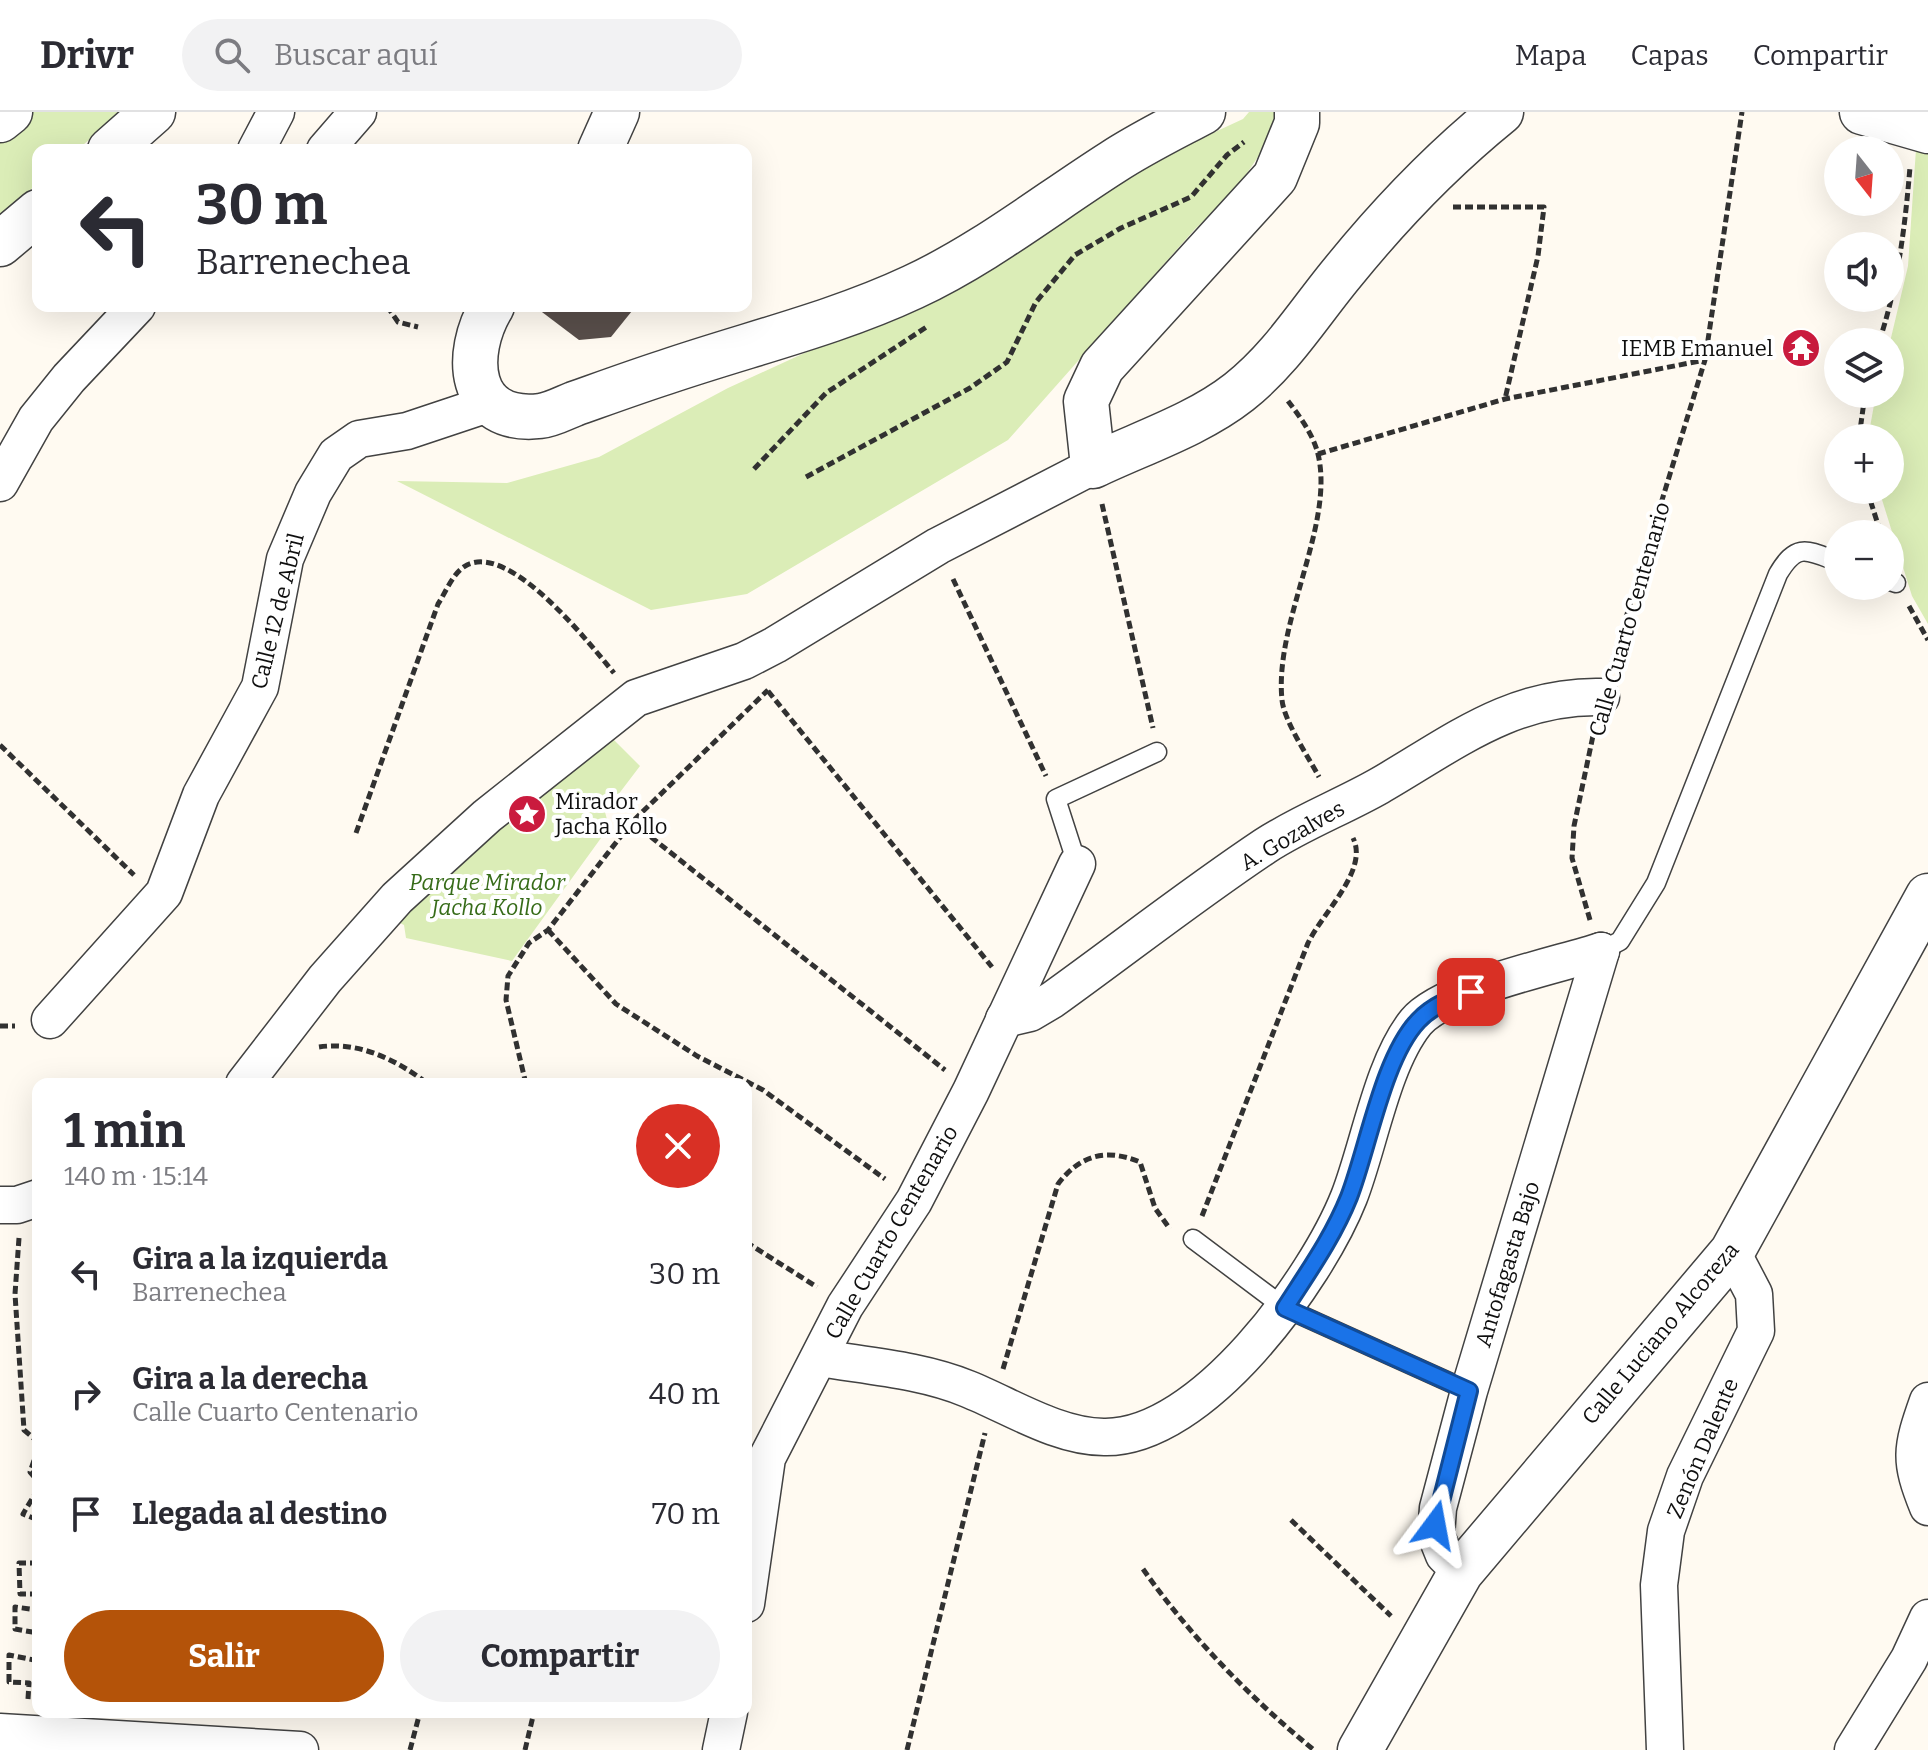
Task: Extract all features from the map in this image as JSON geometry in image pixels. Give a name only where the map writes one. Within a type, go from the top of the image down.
[{"type":"street","points":[[0,120],[10,112]]},
{"type":"street","points":[[117,144],[153,112]]},
{"type":"street","points":[[259,144],[276,112]]},
{"type":"street","points":[[330,144],[358,112]]},
{"type":"street","points":[[603,144],[617,112]]},
{"type":"street","points":[[489,312],[474,349],[473,363],[480,389],[491,403],[506,413],[540,416],[668,371],[789,335],[912,288],[966,259],[1115,160],[1203,112]]},
{"type":"street","points":[[1093,466],[1086,401],[1102,367],[1275,177],[1297,123],[1297,112]]},
{"type":"street","points":[[249,1078],[325,979],[397,898],[487,816],[636,698],[744,661],[938,546],[1093,466],[1205,413],[1238,393],[1288,345],[1340,276],[1401,206],[1469,138],[1501,112]]},
{"type":"street","points":[[1862,112],[1921,127]]},
{"type":"street","points":[[0,244],[32,217]]},
{"type":"street","points":[[0,483],[36,419],[69,378],[131,312]]},
{"type":"street","name":"Calle 12 de Abril","points":[[50,1020],[159,896],[175,870],[201,795],[260,687],[285,559],[313,493],[331,462],[350,442],[407,431],[491,403]]},
{"type":"street","name":"A. Gozalves","points":[[1010,1007],[1030,1013],[1052,1000],[1268,844],[1382,785],[1450,740],[1485,722],[1533,706],[1572,697],[1601,697]]},
{"type":"street","name":"Calle Cuarto Centenario","points":[[752,1562],[767,1458],[845,1306],[914,1201],[971,1091],[1077,864]]},
{"type":"street","name":"Calle Luciano Alcoreza","points":[[1360,1750],[1461,1572],[1732,1252],[1928,896]]},
{"type":"street","name":"Calle Cuarto Centenario","points":[[820,1358],[917,1375],[967,1388],[1066,1430],[1102,1438],[1124,1436],[1174,1415],[1220,1381],[1285,1308],[1332,1234],[1349,1196],[1379,1104],[1401,1049],[1416,1022],[1446,1000],[1601,951]]},
{"type":"street","name":"Antofagasta Bajo","points":[[1461,1572],[1444,1555],[1435,1525],[1469,1391],[1601,951]]},
{"type":"street","name":"Zenón Dalente","points":[[1665,1750],[1659,1585],[1666,1531],[1685,1476],[1756,1331],[1754,1294],[1732,1252]]},
{"type":"street","points":[[1928,1401],[1917,1432],[1912,1464],[1928,1507]]},
{"type":"street","points":[[1853,1750],[1909,1659],[1928,1618]]},
{"type":"street","points":[[721,1750],[728,1718]]},
{"type":"street","points":[[0,1732],[300,1750]]},
{"type":"lane","points":[[1601,951],[1620,941],[1656,883],[1783,566],[1797,551],[1807,550],[1824,557]]},
{"type":"lane","points":[[1077,864],[1056,799],[1157,752]]},
{"type":"lane","points":[[1193,1239],[1285,1308],[1469,1391]]},
{"type":"path","name":"Calle Cuarto Centenario","points":[[1601,951],[1572,858],[1574,826],[1601,697],[1705,360],[1742,112]]},
{"type":"path","points":[[1884,328],[1892,304],[1921,127]]},
{"type":"path","points":[[806,477],[970,388],[1007,362],[1036,302],[1075,255],[1121,228],[1191,197],[1227,155],[1247,141]]},
{"type":"path","points":[[1401,206],[1544,207],[1538,256],[1505,399]]},
{"type":"path","points":[[391,312],[398,322],[418,327]]},
{"type":"path","points":[[1318,454],[1505,399],[1705,360]]},
{"type":"path","points":[[1093,466],[1133,627],[1157,752]]},
{"type":"path","points":[[938,546],[1056,799]]},
{"type":"path","points":[[356,833],[438,604],[458,572],[468,564],[480,561],[502,565],[551,602],[636,698]]},
{"type":"path","points":[[525,1078],[506,1000],[508,976],[529,943],[548,930],[632,822],[778,679]]},
{"type":"path","points":[[768,691],[1010,1007]]},
{"type":"path","points":[[0,745],[159,896]]},
{"type":"path","points":[[632,822],[971,1091]]},
{"type":"path","points":[[548,930],[616,1004],[697,1056],[740,1078]]},
{"type":"path","points":[[269,1055],[331,1045],[380,1053],[419,1078]]},
{"type":"path","points":[[752,1084],[914,1201]]},
{"type":"path","points":[[18,1202],[19,1245],[15,1294],[24,1430],[32,1437]]},
{"type":"path","points":[[752,1246],[845,1306]]},
{"type":"path","points":[[32,1499],[23,1514],[32,1518]]},
{"type":"path","points":[[1291,1520],[1421,1644]]},
{"type":"path","points":[[32,1563],[19,1563],[20,1594],[32,1594]]},
{"type":"path","points":[[1143,1569],[1170,1607],[1255,1698],[1314,1750]]},
{"type":"path","points":[[32,1609],[15,1607],[15,1629],[32,1632]]},
{"type":"path","points":[[14,1697],[29,1699],[29,1683],[9,1682],[9,1655],[32,1660]]},
{"type":"path","points":[[410,1750],[418,1718]]},
{"type":"path","points":[[525,1750],[533,1718]]},
{"type":"green space","points":[[32,112],[122,112],[84,144],[32,144],[32,188],[0,216],[0,140]]},
{"type":"green space","points":[[1249,112],[1279,112],[1278,127],[1233,194],[1195,229],[1008,440],[747,594],[651,610],[397,481],[507,483],[599,457],[728,388],[946,288],[1094,188],[1243,119]]},
{"type":"green space","points":[[1928,145],[1928,624],[1912,596],[1904,570],[1904,520],[1888,520],[1883,504],[1904,504],[1904,424],[1871,424],[1873,408],[1904,408],[1904,328],[1893,328],[1897,312],[1904,312],[1916,149]]},
{"type":"green space","name":"Parque Mirador Jacha Kollo","points":[[599,725],[640,766],[605,812],[609,827],[512,961],[406,938],[404,925],[381,914]]},
{"type":"building","points":[[542,312],[631,312],[611,337],[579,340]]},
{"type":"place","name":"IEMB Emanuel","points":[[1801,348]]},
{"type":"place","name":"Mirador Jacha Kollo","points":[[527,814]]},
{"type":"route","points":[[1435,1525],[1469,1391],[1285,1308],[1332,1234],[1349,1196],[1379,1104],[1401,1049],[1416,1022],[1446,1000],[1471,992]]}]
